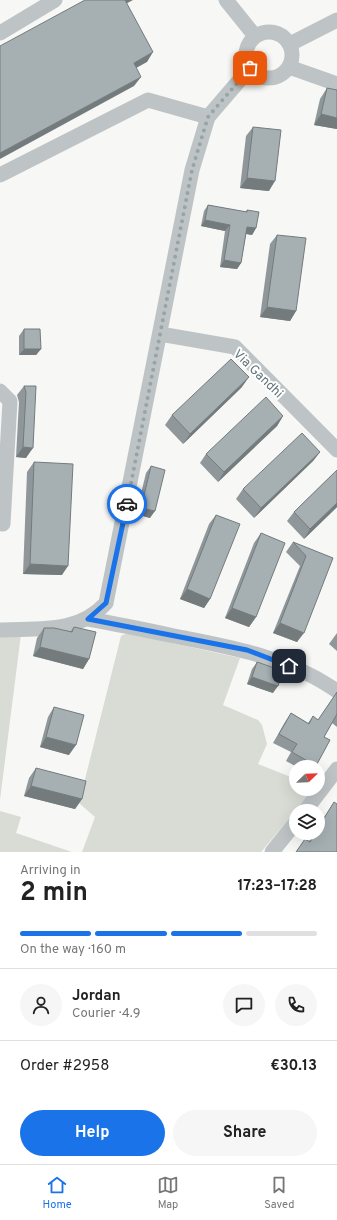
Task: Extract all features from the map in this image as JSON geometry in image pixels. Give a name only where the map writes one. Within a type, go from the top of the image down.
[{"type":"street","points":[[0,32],[55,0]]},
{"type":"street","points":[[226,0],[255,36]]},
{"type":"street","points":[[290,44],[337,20]]},
{"type":"street","points":[[265,31],[274,32],[281,34],[290,44],[292,56],[289,67],[279,76],[266,78],[256,74],[250,68],[246,54],[247,47],[255,36],[265,31]]},
{"type":"street","points":[[289,67],[337,84]]},
{"type":"street","points":[[0,630],[65,627],[88,619],[106,603],[192,170],[208,117],[250,68]]},
{"type":"street","points":[[0,175],[148,100],[208,117]]},
{"type":"street","name":"Via Gandhi","points":[[160,334],[235,347],[337,450]]},
{"type":"street","points":[[0,391],[10,401],[3,524]]},
{"type":"street","points":[[88,619],[247,650],[275,660],[325,682],[337,691]]},
{"type":"street","points":[[310,804],[337,769]]},
{"type":"street","points":[[272,852],[289,831]]},
{"type":"shaded area","points":[[127,633],[240,658],[223,705],[258,720],[262,725],[267,744],[258,764],[289,776],[289,796],[308,796],[301,804],[289,804],[289,819],[261,852],[82,852],[95,817],[79,803],[121,636]]},
{"type":"shaded area","points":[[21,634],[0,800],[0,635]]},
{"type":"shaded area","points":[[0,811],[21,817],[16,833],[72,852],[0,852]]},
{"type":"building","points":[[85,0],[125,0],[153,52],[134,63],[141,77],[0,153],[0,46]]},
{"type":"building","points":[[327,88],[337,90],[337,118],[321,114]]},
{"type":"building","points":[[253,127],[281,130],[275,181],[247,178]]},
{"type":"building","points":[[208,205],[247,212],[247,210],[259,212],[256,228],[247,227],[241,263],[224,260],[230,225],[205,220]]},
{"type":"building","points":[[277,235],[306,238],[296,311],[267,307]]},
{"type":"building","points":[[24,329],[40,329],[41,349],[24,349]]},
{"type":"building","points":[[231,359],[249,377],[190,434],[172,415]]},
{"type":"building","points":[[24,386],[36,386],[33,448],[23,447],[26,392]]},
{"type":"building","points":[[266,397],[283,416],[224,472],[206,454]]},
{"type":"building","points":[[302,433],[320,452],[261,508],[243,489]]},
{"type":"building","points":[[34,462],[73,464],[68,566],[30,564]]},
{"type":"building","points":[[151,466],[165,470],[155,511],[141,508]]},
{"type":"building","points":[[337,470],[337,503],[310,529],[294,512]]},
{"type":"building","points":[[216,515],[240,524],[210,599],[187,589]]},
{"type":"building","points":[[261,533],[285,543],[256,617],[232,608]]},
{"type":"building","points":[[293,542],[333,558],[304,633],[280,623],[306,556]]},
{"type":"building","points":[[74,627],[96,632],[89,659],[40,647],[44,628],[54,628],[72,632]]},
{"type":"building","points":[[257,662],[283,671],[278,686],[252,677]]},
{"type":"building","points":[[337,692],[337,714],[324,737],[330,740],[319,760],[306,760],[292,752],[297,744],[279,734],[291,713],[309,724],[313,716],[318,720]]},
{"type":"building","points":[[54,707],[84,715],[76,745],[46,737]]},
{"type":"building","points":[[36,768],[86,781],[82,799],[31,786]]},
{"type":"building","points":[[334,802],[337,804],[337,852],[296,852],[304,840],[310,842],[311,840],[325,840],[325,817]]},
{"type":"way so far","points":[[127,504],[192,170],[208,117],[250,68]]},
{"type":"route","points":[[127,504],[106,603],[99,612],[88,619],[247,650],[289,666]]}]
